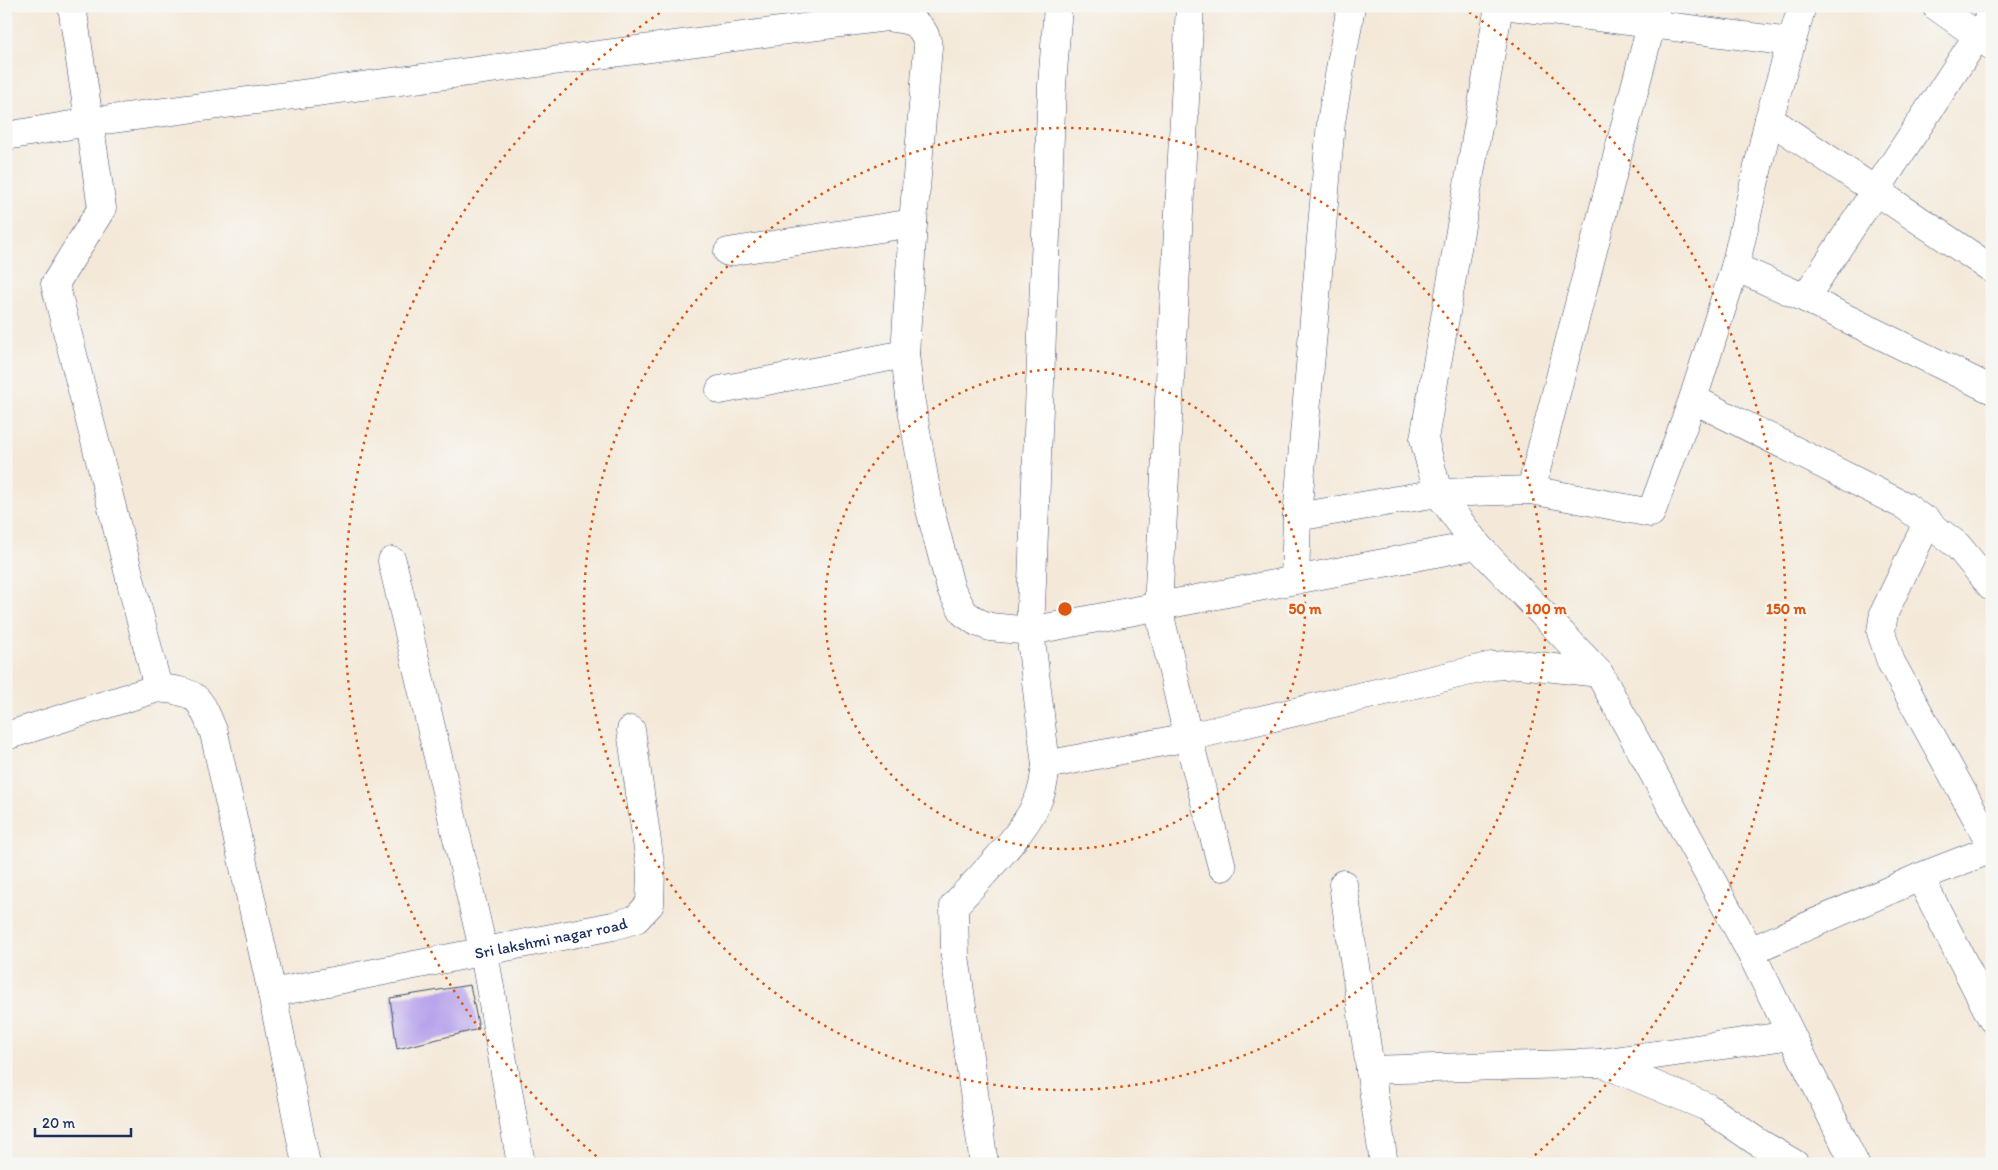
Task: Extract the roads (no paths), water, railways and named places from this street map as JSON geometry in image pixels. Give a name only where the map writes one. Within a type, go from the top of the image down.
[{"type":"street","points":[[72,6],[102,208],[55,284],[158,688]]},
{"type":"street","points":[[984,1164],[955,956],[954,906],[1006,849],[1029,816],[1042,790],[1046,766],[1030,631],[1052,86],[1058,6]]},
{"type":"street","points":[[1190,6],[1158,607],[1188,737],[1222,867]]},
{"type":"street","points":[[1295,580],[1298,518],[1330,122],[1351,6]]},
{"type":"street","points":[[1499,6],[1424,439],[1438,493],[1478,545],[1599,673],[1750,951],[1850,1162]]},
{"type":"street","points":[[1511,6],[1653,15],[1792,42]]},
{"type":"street","points":[[1298,518],[1438,493],[1531,490],[1650,513],[1693,399],[1735,267],[1770,118],[1802,6]]},
{"type":"street","points":[[1936,6],[1984,41]]},
{"type":"street","points":[[1805,298],[1876,191],[1984,41],[1992,14]]},
{"type":"street","points":[[1531,490],[1653,15]]},
{"type":"street","points":[[6,136],[90,122],[876,18],[904,19],[918,25],[927,35],[928,47],[913,223],[905,354],[910,397],[929,506],[951,589],[964,613],[977,622],[990,627],[1030,631],[1478,545]]},
{"type":"street","points":[[1770,118],[1992,269]]},
{"type":"street","points":[[728,252],[913,223]]},
{"type":"street","points":[[1735,267],[1805,298],[1990,389]]},
{"type":"street","points":[[720,390],[905,354]]},
{"type":"street","points":[[1693,399],[1905,506],[1928,521],[1957,545],[1992,587]]},
{"type":"street","points":[[1750,951],[1992,847],[1892,662],[1881,632],[1884,613],[1928,521]]},
{"type":"street","points":[[392,561],[484,953],[522,1164]]},
{"type":"street","points":[[1046,766],[1188,737],[1492,666],[1519,664],[1599,673]]},
{"type":"street","points":[[6,736],[158,688],[185,691],[203,705],[214,732],[272,993],[306,1164]]},
{"type":"street","name":"Sri lakshmi nagar road","points":[[272,993],[484,953],[613,926],[636,919],[650,904],[651,870],[631,730]]},
{"type":"street","points":[[1920,877],[1992,1018]]},
{"type":"street","points":[[1343,884],[1384,1164]]},
{"type":"street","points":[[1370,1070],[1601,1063],[1791,1035]]},
{"type":"street","points":[[1601,1063],[1707,1106],[1756,1141],[1795,1164]]}]
